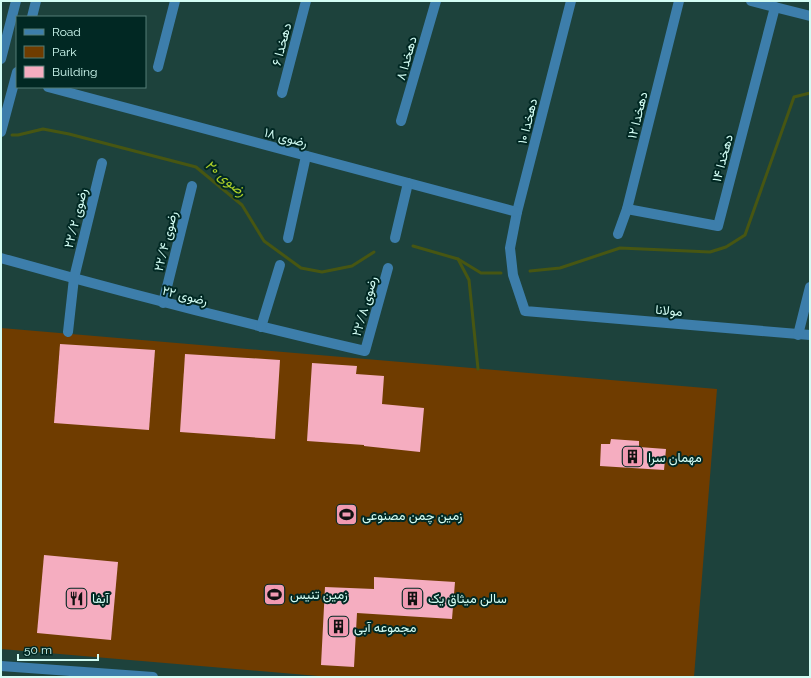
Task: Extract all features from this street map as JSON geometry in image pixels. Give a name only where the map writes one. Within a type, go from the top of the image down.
[{"type":"street","points":[[1,59],[16,1]]},
{"type":"street","points":[[32,16],[36,1]]},
{"type":"street","points":[[158,67],[175,1]]},
{"type":"street","name":"دهخدا ۶","points":[[282,93],[306,1]]},
{"type":"street","name":"دهخدا ۸","points":[[401,121],[436,1]]},
{"type":"street","name":"دهخدا ۱۰","points":[[525,311],[514,275],[510,248],[517,212],[571,1]]},
{"type":"street","name":"دهخدا ۱۲","points":[[618,234],[627,209],[679,1]]},
{"type":"street","points":[[751,1],[810,16]]},
{"type":"street","name":"دهخدا ۱۴","points":[[627,209],[718,226],[775,7]]},
{"type":"street","points":[[1,132],[16,76]]},
{"type":"street","name":"رضوی ۱۸","points":[[52,88],[517,212]]},
{"type":"street","points":[[288,238],[306,156]]},
{"type":"street","name":"رضوی ۲۲/۲","points":[[68,332],[74,278],[102,163]]},
{"type":"street","points":[[395,238],[408,183]]},
{"type":"street","name":"رضوی ۲۲/۴","points":[[163,303],[192,186]]},
{"type":"street","name":"رضوی ۲۲","points":[[1,258],[163,303],[364,351]]},
{"type":"street","points":[[261,327],[280,265]]},
{"type":"street","name":"رضوی ۲۲/۸","points":[[364,351],[388,268]]},
{"type":"street","points":[[798,334],[810,287]]},
{"type":"street","name":"مولانا","points":[[525,311],[810,335]]},
{"type":"street","points":[[1,666],[64,674],[154,677]]},
{"type":"green space","points":[[1,328],[717,389],[694,677],[330,677],[1,649]]},
{"type":"building","points":[[60,344],[155,350],[149,430],[54,423]]},
{"type":"building","points":[[185,354],[280,360],[275,439],[180,432]]},
{"type":"building","points":[[312,363],[357,366],[356,374],[384,376],[382,404],[424,408],[420,452],[364,445],[307,441]]},
{"type":"building","name":"مهمان سرا","points":[[611,439],[639,441],[639,447],[666,449],[664,470],[600,466],[601,444],[610,444]]},
{"type":"building","name":"آبفا","points":[[44,555],[118,562],[111,640],[37,633]]},
{"type":"building","points":[[374,577],[455,582],[452,619],[357,613],[354,667],[321,665],[325,587],[374,589]]},
{"type":"waterway","points":[[530,271],[560,268],[620,248],[710,252],[726,247],[745,235],[794,97],[810,93]]},
{"type":"waterway","name":"رضوی ۲۰","points":[[12,135],[43,129],[69,134],[196,167],[242,205],[264,241],[301,268],[322,272],[352,266],[374,252]]},
{"type":"waterway","points":[[413,246],[458,259],[481,273],[501,273]]},
{"type":"waterway","points":[[458,259],[469,280],[478,369]]},
{"type":"place","name":"مهمان سرا","points":[[633,457]]},
{"type":"place","name":"زمین چمن مصنوعی","points":[[347,515]]},
{"type":"place","name":"زمین تنیس","points":[[274,594]]},
{"type":"place","name":"آبفا","points":[[77,598]]},
{"type":"place","name":"سالن میثاق یک","points":[[413,598]]},
{"type":"place","name":"مجموعه آبی","points":[[339,627]]}]
